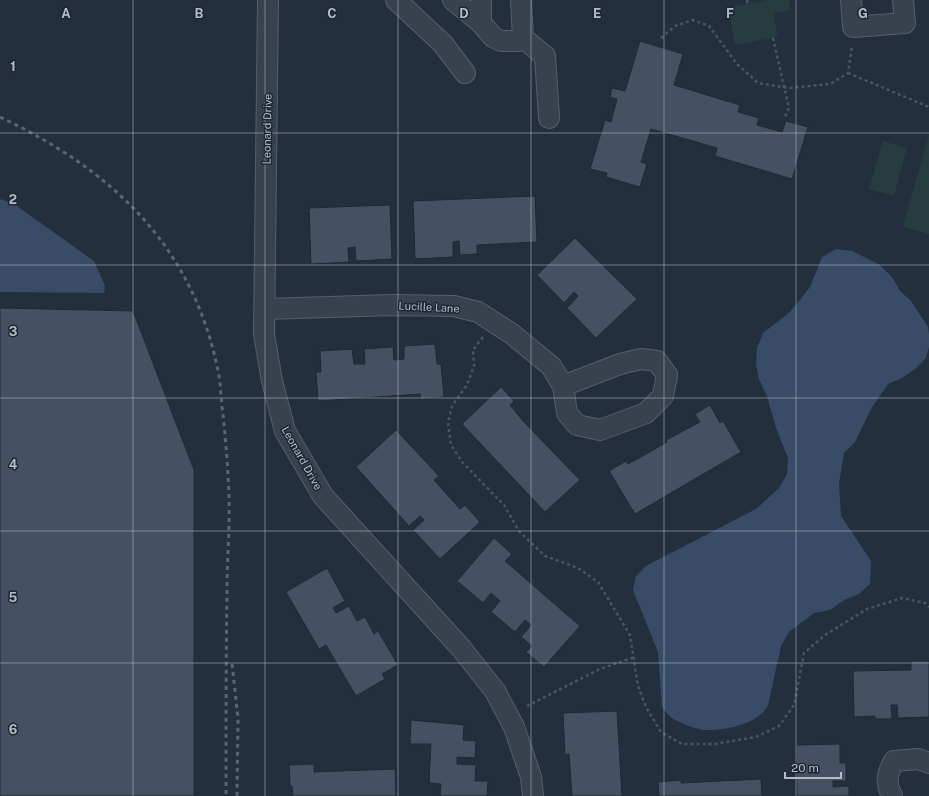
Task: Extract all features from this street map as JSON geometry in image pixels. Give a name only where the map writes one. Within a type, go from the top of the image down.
[{"type":"street","name":"Leonard Drive","points":[[268,0],[264,334],[272,381],[285,431],[323,496],[461,648],[495,691],[514,727],[531,777],[533,796]]},
{"type":"street","points":[[396,0],[443,44],[465,73]]},
{"type":"street","points":[[454,0],[481,23],[493,37],[501,41],[519,41],[523,38]]},
{"type":"street","points":[[480,0],[481,23]]},
{"type":"street","points":[[521,0],[523,38],[545,56],[549,118]]},
{"type":"street","points":[[851,0],[853,27],[905,23],[903,0]]},
{"type":"street","name":"Lucille Lane","points":[[265,309],[393,305],[454,306],[478,312],[512,334],[551,366],[563,386],[567,413],[577,425],[600,430],[646,413],[663,396],[667,375],[657,361],[641,359],[620,364],[563,386]]},
{"type":"street","points":[[892,796],[889,791],[887,774],[894,762],[918,759],[929,763]]},
{"type":"path","points":[[747,0],[748,4]]},
{"type":"path","points":[[662,38],[675,26],[693,20],[709,26],[737,64],[758,83],[784,88],[830,84],[848,73],[852,54],[853,27]]},
{"type":"path","points":[[772,38],[789,108],[784,119]]},
{"type":"path","points":[[848,73],[929,107]]},
{"type":"path","points":[[484,335],[473,350],[474,366],[467,385],[452,406],[448,423],[451,445],[462,462],[504,506],[519,531],[545,556],[578,568],[598,582],[630,634],[635,657],[638,686],[646,707],[661,732],[682,744],[715,744],[756,737],[779,726],[794,705],[804,653],[825,634],[867,609],[902,598],[925,603],[929,607]]},
{"type":"path","points":[[527,706],[600,669],[635,657]]},
{"type":"green space","points":[[767,0],[789,0],[790,10],[773,13],[778,37],[735,45],[728,8]]},
{"type":"green space","points":[[929,134],[929,234],[903,227]]},
{"type":"green space","points":[[883,141],[907,148],[894,196],[869,189]]},
{"type":"water","points":[[0,199],[14,204],[94,261],[105,286],[104,293],[0,292]]},
{"type":"water","points":[[836,249],[852,251],[880,265],[892,277],[900,291],[911,301],[928,327],[929,334],[929,347],[926,358],[915,369],[902,378],[888,384],[871,409],[855,442],[844,453],[839,484],[841,516],[871,561],[870,584],[859,594],[844,600],[830,610],[814,613],[789,632],[781,646],[768,705],[764,712],[749,722],[731,728],[705,730],[686,725],[673,719],[662,707],[658,652],[633,590],[636,576],[646,566],[756,509],[779,488],[787,474],[788,458],[776,428],[767,396],[759,379],[756,364],[757,348],[763,333],[789,313],[810,287],[822,257]]},
{"type":"building","points":[[640,41],[683,54],[674,85],[740,105],[738,112],[759,118],[757,125],[782,132],[786,121],[808,127],[792,179],[715,156],[717,148],[651,129],[641,162],[647,164],[640,187],[606,177],[607,173],[590,169],[605,120],[611,122],[617,99],[610,97],[612,88],[625,91]]},
{"type":"building","points":[[535,196],[537,242],[477,245],[477,254],[460,255],[459,241],[453,242],[453,257],[415,259],[413,201]]},
{"type":"building","points":[[390,205],[392,259],[356,261],[355,247],[348,248],[349,262],[311,264],[309,208]]},
{"type":"building","points":[[575,238],[637,299],[596,338],[567,308],[578,296],[574,292],[564,303],[537,275]]},
{"type":"building","points":[[0,308],[133,311],[194,470],[194,796],[0,796]]},
{"type":"building","points":[[435,344],[437,364],[441,364],[444,397],[421,399],[420,394],[318,401],[316,372],[321,372],[320,351],[352,349],[354,364],[365,364],[364,349],[393,347],[394,360],[404,359],[404,346]]},
{"type":"building","points":[[501,387],[514,401],[510,405],[524,422],[580,480],[545,512],[462,424]]},
{"type":"building","points":[[710,405],[720,423],[723,421],[741,452],[635,514],[609,471],[626,461],[628,464],[667,442],[666,440],[700,422],[695,414]]},
{"type":"building","points":[[396,430],[439,476],[434,480],[460,509],[465,505],[480,522],[440,559],[413,530],[424,520],[420,516],[409,526],[356,467]]},
{"type":"building","points":[[494,538],[512,554],[505,561],[580,626],[544,667],[526,652],[532,646],[521,637],[531,625],[525,620],[515,632],[491,612],[500,601],[491,593],[483,603],[457,581]]},
{"type":"building","points":[[327,568],[345,601],[333,608],[336,613],[349,606],[357,621],[365,617],[374,634],[378,631],[398,665],[382,674],[385,679],[356,696],[326,645],[319,649],[286,592]]},
{"type":"building","points":[[911,661],[929,661],[929,717],[898,718],[897,705],[891,705],[892,719],[875,719],[875,716],[854,717],[853,671],[911,670]]},
{"type":"building","points":[[617,711],[622,796],[572,796],[569,754],[565,755],[563,713]]},
{"type":"building","points":[[411,720],[464,725],[463,740],[476,741],[475,758],[457,757],[457,764],[476,765],[475,781],[488,781],[487,796],[440,796],[441,784],[429,783],[431,744],[410,744]]},
{"type":"building","points":[[840,744],[840,763],[846,763],[846,781],[833,781],[833,787],[849,786],[849,796],[797,796],[796,745]]},
{"type":"building","points":[[314,764],[314,772],[395,769],[396,796],[293,796],[292,786],[290,786],[289,765]]},
{"type":"building","points":[[761,779],[762,796],[659,796],[658,782],[681,780],[681,783]]},
{"type":"railway","points":[[0,117],[41,138],[79,162],[113,189],[143,219],[169,252],[191,289],[207,330],[220,381],[229,496],[226,796]]},
{"type":"railway","points":[[232,664],[238,718],[237,796]]}]
